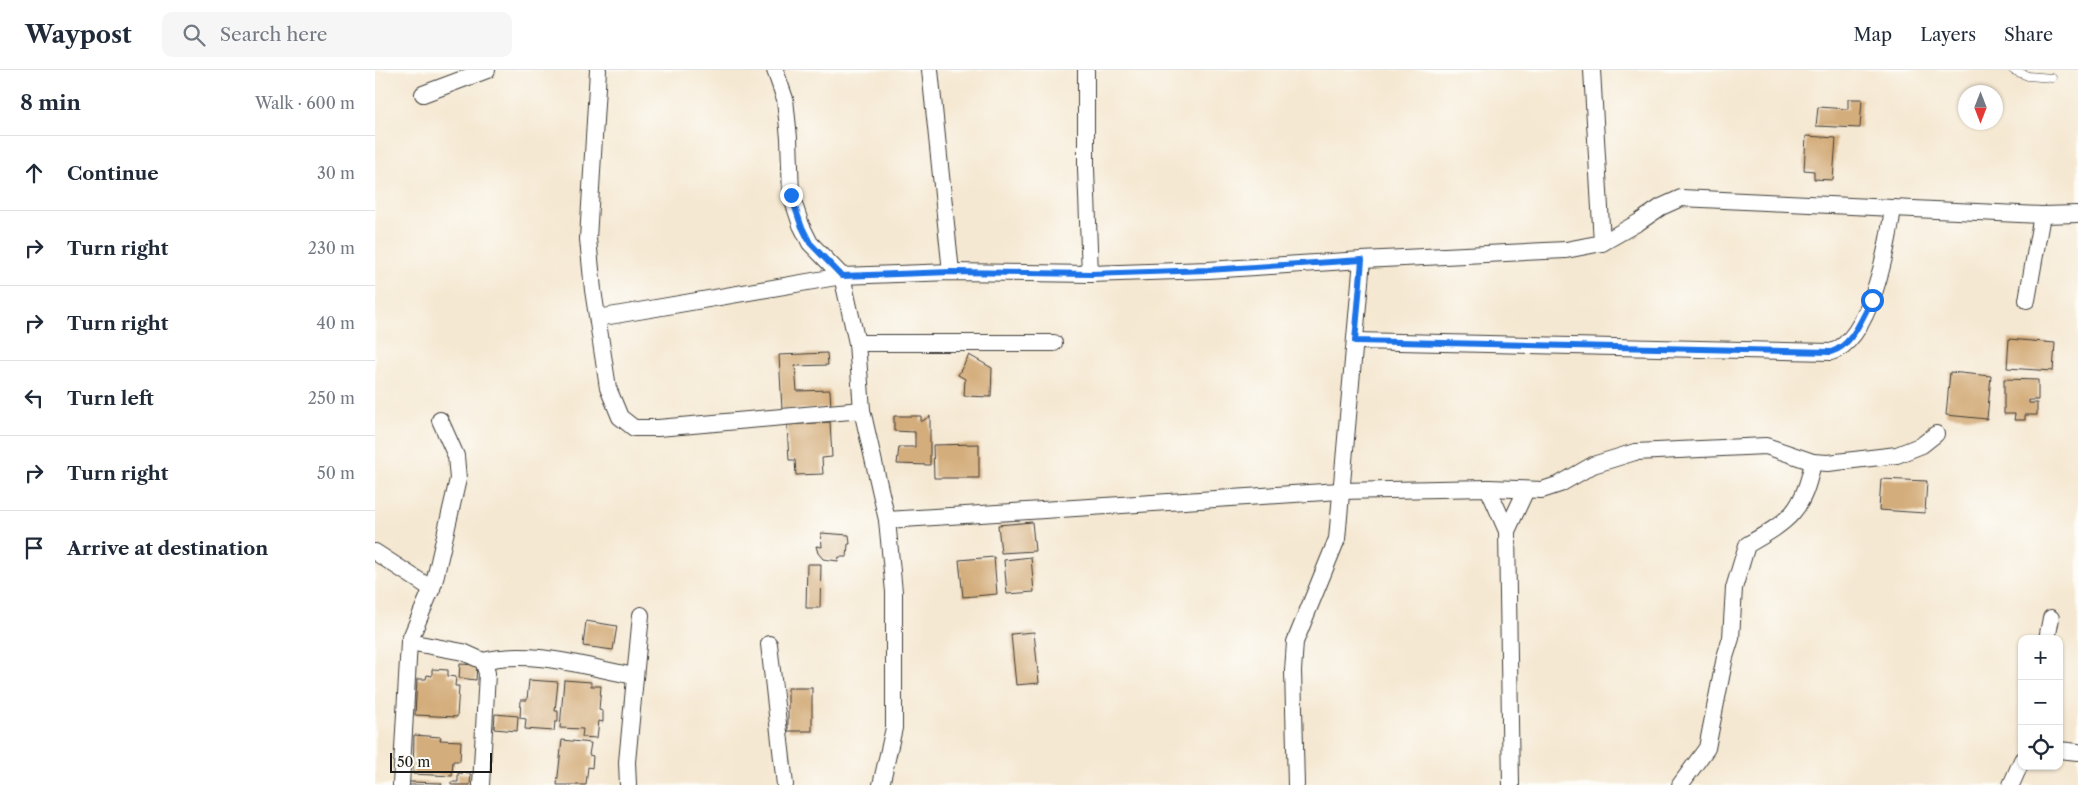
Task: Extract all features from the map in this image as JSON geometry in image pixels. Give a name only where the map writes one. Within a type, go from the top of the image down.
[{"type":"street","points":[[423,94],[487,70]]},
{"type":"street","points":[[598,70],[588,239],[607,388],[619,417],[634,428],[658,428],[862,410]]},
{"type":"street","points":[[775,70],[785,99],[789,138],[791,195],[810,243],[842,276],[857,343],[862,410],[887,520],[894,592],[894,728],[881,785]]},
{"type":"street","points":[[930,70],[951,272]]},
{"type":"street","points":[[1086,70],[1086,169],[1091,274]]},
{"type":"street","points":[[1592,70],[1602,243]]},
{"type":"street","points":[[598,318],[842,276],[951,272],[1091,274],[1208,270],[1566,250],[1602,243],[1681,198],[2042,215],[2078,214]]},
{"type":"street","points":[[1355,341],[1831,352],[1844,346],[1850,340],[1872,300],[1879,278],[1893,208]]},
{"type":"street","points":[[2027,300],[2042,215]]},
{"type":"street","points":[[1296,785],[1293,670],[1295,642],[1337,540],[1362,260]]},
{"type":"street","points":[[857,343],[1054,343]]},
{"type":"street","points":[[401,785],[409,642],[432,589],[458,478],[456,456],[440,420]]},
{"type":"street","points":[[887,520],[1340,490],[1488,488],[1541,490],[1560,484],[1593,465],[1635,452],[1766,446],[1813,462],[1828,463],[1897,455],[1922,445],[1936,434]]},
{"type":"street","points":[[1680,785],[1707,748],[1725,656],[1731,638],[1734,588],[1747,545],[1769,532],[1796,511],[1808,486],[1813,462]]},
{"type":"street","points":[[1488,488],[1507,531],[1511,785]]},
{"type":"street","points":[[1507,531],[1526,490]]},
{"type":"street","points":[[375,552],[432,589]]},
{"type":"street","points":[[628,785],[627,762],[641,615]]},
{"type":"street","points":[[2048,635],[2051,618]]},
{"type":"street","points":[[409,642],[463,652],[480,658],[483,661],[487,673],[481,785]]},
{"type":"street","points":[[769,644],[785,785]]},
{"type":"street","points":[[483,661],[499,657],[522,656],[573,663],[635,676]]},
{"type":"street","points":[[2063,750],[2078,752]]},
{"type":"street","points":[[2011,785],[2018,769]]},
{"type":"lane","points":[[2013,70],[2028,76],[2052,78]]},
{"type":"building","points":[[1848,99],[1862,99],[1860,128],[1816,126],[1818,107],[1848,109]]},
{"type":"building","points":[[1806,136],[1836,138],[1833,180],[1814,179],[1814,171],[1804,170]]},
{"type":"building","points":[[2009,339],[2055,343],[2053,371],[2007,368]]},
{"type":"building","points":[[827,353],[828,365],[795,366],[797,391],[830,390],[831,408],[782,410],[779,355]]},
{"type":"building","points":[[969,355],[992,368],[991,397],[964,396],[965,379],[958,375]]},
{"type":"building","points":[[1950,372],[1991,376],[1987,419],[1946,415]]},
{"type":"building","points":[[2004,379],[2038,380],[2038,400],[2029,400],[2029,403],[2037,403],[2037,415],[2025,415],[2025,420],[2014,420],[2015,414],[2004,414]]},
{"type":"building","points":[[894,416],[921,416],[921,422],[930,416],[930,465],[897,464],[899,447],[915,447],[915,432],[894,431]]},
{"type":"building","points":[[830,422],[832,457],[822,458],[823,474],[796,475],[795,460],[789,460],[787,425]]},
{"type":"building","points":[[979,444],[979,478],[934,478],[933,445]]},
{"type":"building","points":[[1881,479],[1927,481],[1925,513],[1879,510]]},
{"type":"building","points":[[1032,522],[1035,551],[1001,553],[998,525]]},
{"type":"building","points":[[821,533],[849,535],[850,544],[848,544],[847,557],[839,557],[838,561],[823,559],[818,553],[816,546],[822,547]]},
{"type":"building","points":[[994,557],[997,594],[963,597],[959,560]]},
{"type":"building","points":[[1031,557],[1034,592],[1007,594],[1004,560]]},
{"type":"building","points":[[807,564],[821,564],[820,608],[806,608]]},
{"type":"building","points":[[586,621],[617,626],[613,650],[583,646]]},
{"type":"building","points":[[1034,632],[1039,683],[1016,685],[1011,634]]},
{"type":"building","points":[[460,664],[477,665],[476,680],[459,678]]},
{"type":"building","points":[[432,669],[448,670],[448,676],[456,677],[455,686],[459,686],[457,717],[415,715],[417,679],[426,679],[427,675],[432,676]]},
{"type":"building","points":[[529,680],[558,682],[555,711],[558,711],[558,722],[555,722],[554,731],[525,729],[526,719],[520,718],[521,700],[527,700]]},
{"type":"building","points":[[564,680],[591,682],[591,686],[601,686],[599,710],[603,711],[603,722],[599,721],[597,738],[582,737],[583,729],[560,728]]},
{"type":"building","points":[[788,688],[812,688],[812,731],[788,731]]},
{"type":"building","points":[[495,714],[518,716],[517,731],[494,729]]},
{"type":"building","points":[[414,735],[441,737],[440,740],[461,741],[460,761],[453,761],[452,776],[413,774]]},
{"type":"building","points":[[562,740],[591,743],[589,755],[593,756],[592,768],[588,767],[586,785],[557,785]]},
{"type":"building","points":[[458,773],[471,774],[470,785],[451,785],[451,782],[458,782]]},
{"type":"building","points":[[409,782],[441,783],[442,785],[408,785]]},
{"type":"route","points":[[791,195],[801,225],[810,243],[842,276],[951,272],[1091,274],[1208,270],[1362,260],[1355,341],[1831,352],[1838,350],[1850,340],[1872,300]]}]
